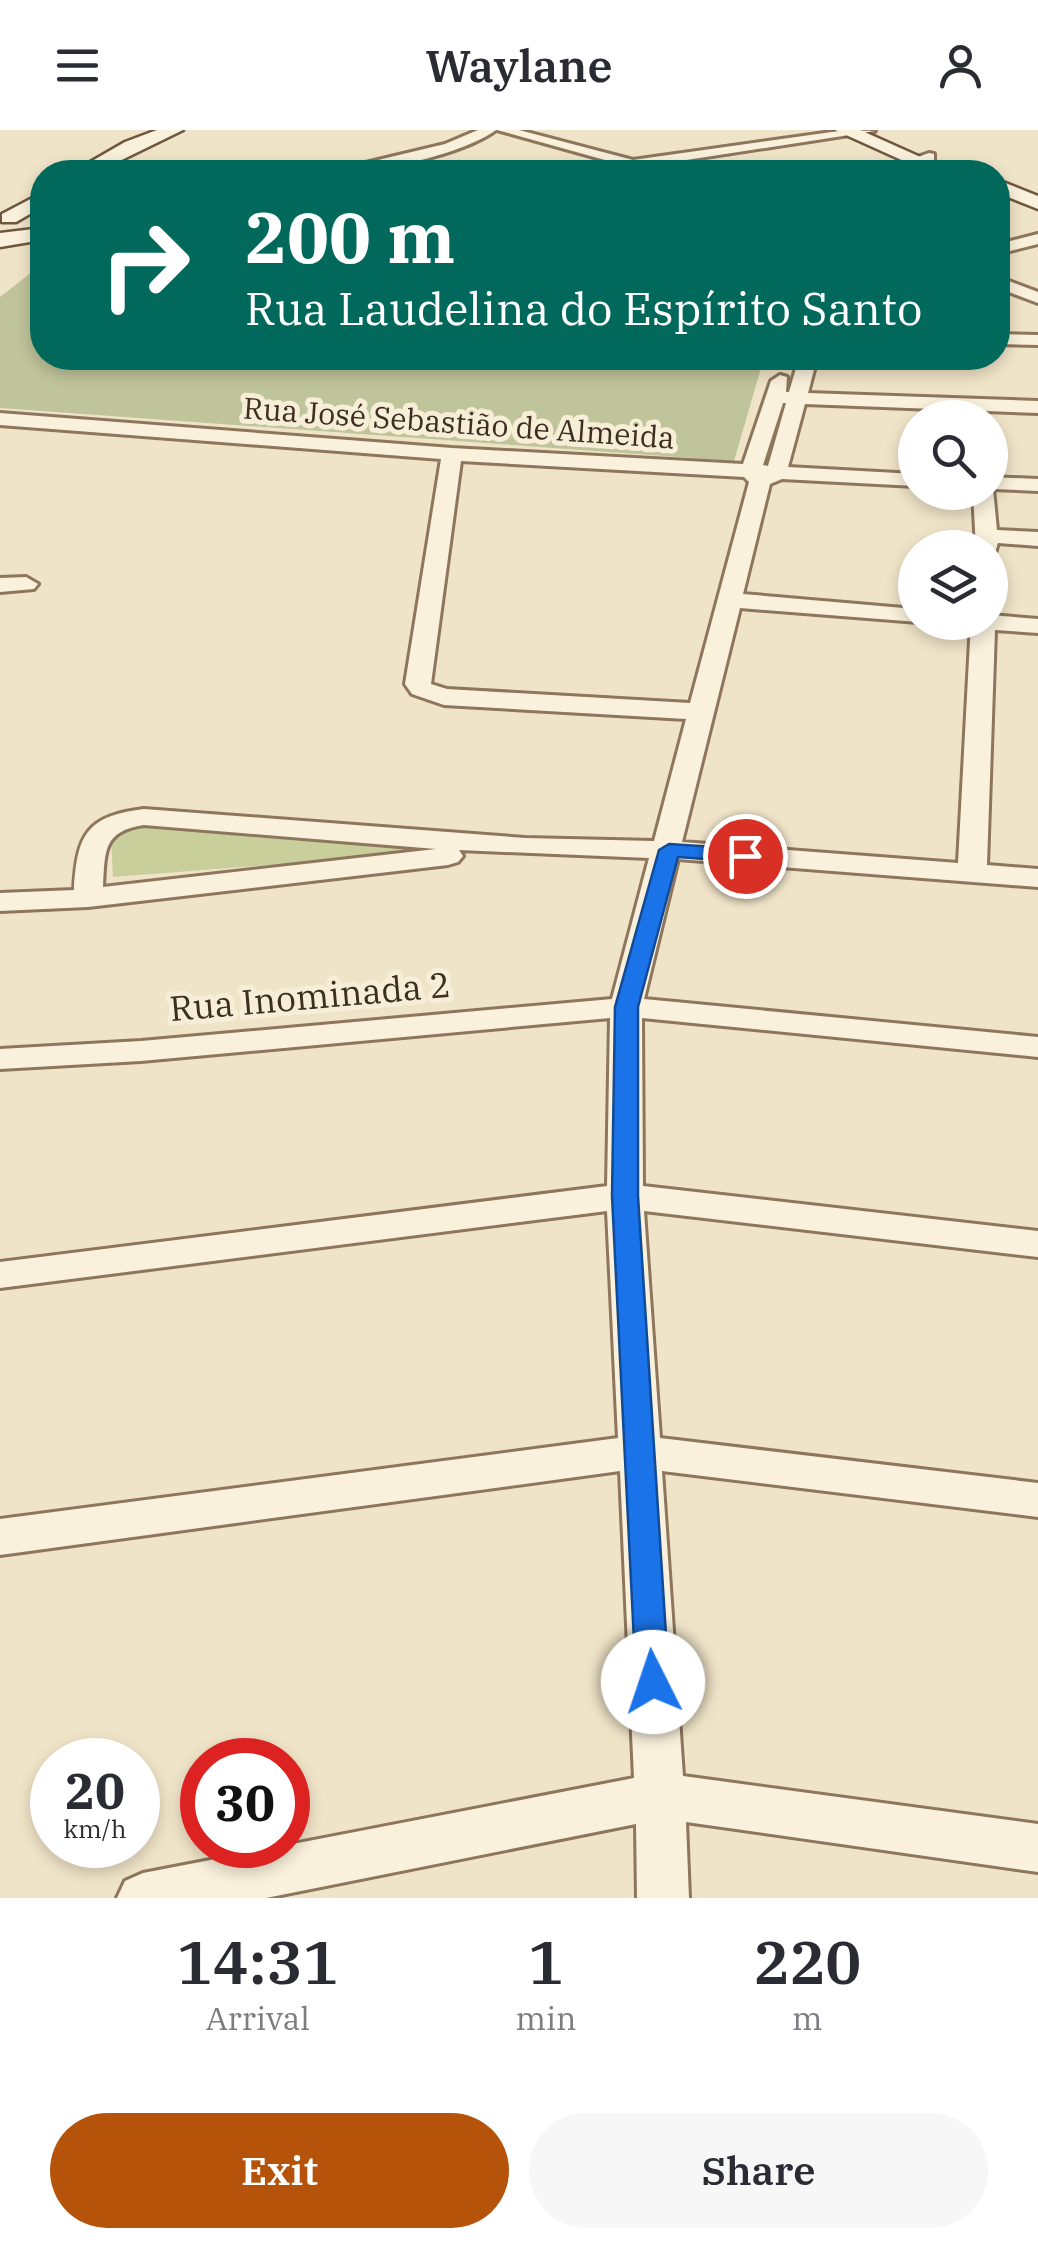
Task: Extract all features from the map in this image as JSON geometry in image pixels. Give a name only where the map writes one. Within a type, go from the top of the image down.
[{"type":"main road","points":[[106,160],[174,130]]},
{"type":"main road","points":[[130,160],[196,130]]},
{"type":"main road","points":[[857,131],[925,160]]},
{"type":"main road","points":[[1010,191],[1038,203]]},
{"type":"main road","points":[[1010,200],[1038,212]]},
{"type":"main road","points":[[4,233],[30,223]]},
{"type":"main road","points":[[4,233],[30,223]]},
{"type":"street","points":[[402,160],[449,147],[489,130]]},
{"type":"street","points":[[504,130],[619,160]]},
{"type":"street","points":[[661,160],[857,131]]},
{"type":"street","points":[[1010,246],[1038,239]]},
{"type":"street","points":[[1010,287],[1038,298]]},
{"type":"street","points":[[1010,339],[1038,340]]},
{"type":"street","points":[[662,1898],[660,1796],[625,1196],[626,1007],[785,397],[786,370]]},
{"type":"street","points":[[785,397],[801,370]]},
{"type":"street","points":[[785,397],[1038,407]]},
{"type":"street","name":"Rua José Sebastião de Almeida","points":[[0,419],[762,476],[898,480]]},
{"type":"street","points":[[452,454],[418,684],[428,694],[703,712]]},
{"type":"street","points":[[1008,484],[1038,485]]},
{"type":"street","points":[[1008,541],[1038,539]]},
{"type":"street","points":[[0,585],[26,584]]},
{"type":"street","points":[[732,600],[898,615]]},
{"type":"street","points":[[1008,624],[1038,626]]},
{"type":"street","points":[[972,872],[983,640]]},
{"type":"street","points":[[88,898],[92,842],[101,828],[127,818],[525,848],[669,850],[1038,878]]},
{"type":"street","points":[[0,902],[88,898],[525,848]]},
{"type":"street","name":"Rua Inominada 2","points":[[0,1059],[140,1051],[626,1007],[1038,1047]]},
{"type":"street","points":[[0,1275],[625,1196],[1038,1244]]},
{"type":"street","points":[[0,1537],[638,1452],[1038,1500]]},
{"type":"street","points":[[143,1898],[660,1796],[1038,1848]]},
{"type":"green space","points":[[30,273],[30,370],[761,370],[734,461],[0,408],[0,297]]},
{"type":"green space","points":[[136,825],[461,847],[440,852],[113,877],[111,838]]},
{"type":"route","points":[[653,1682],[625,1196],[626,1007],[669,850],[745,856]]}]
